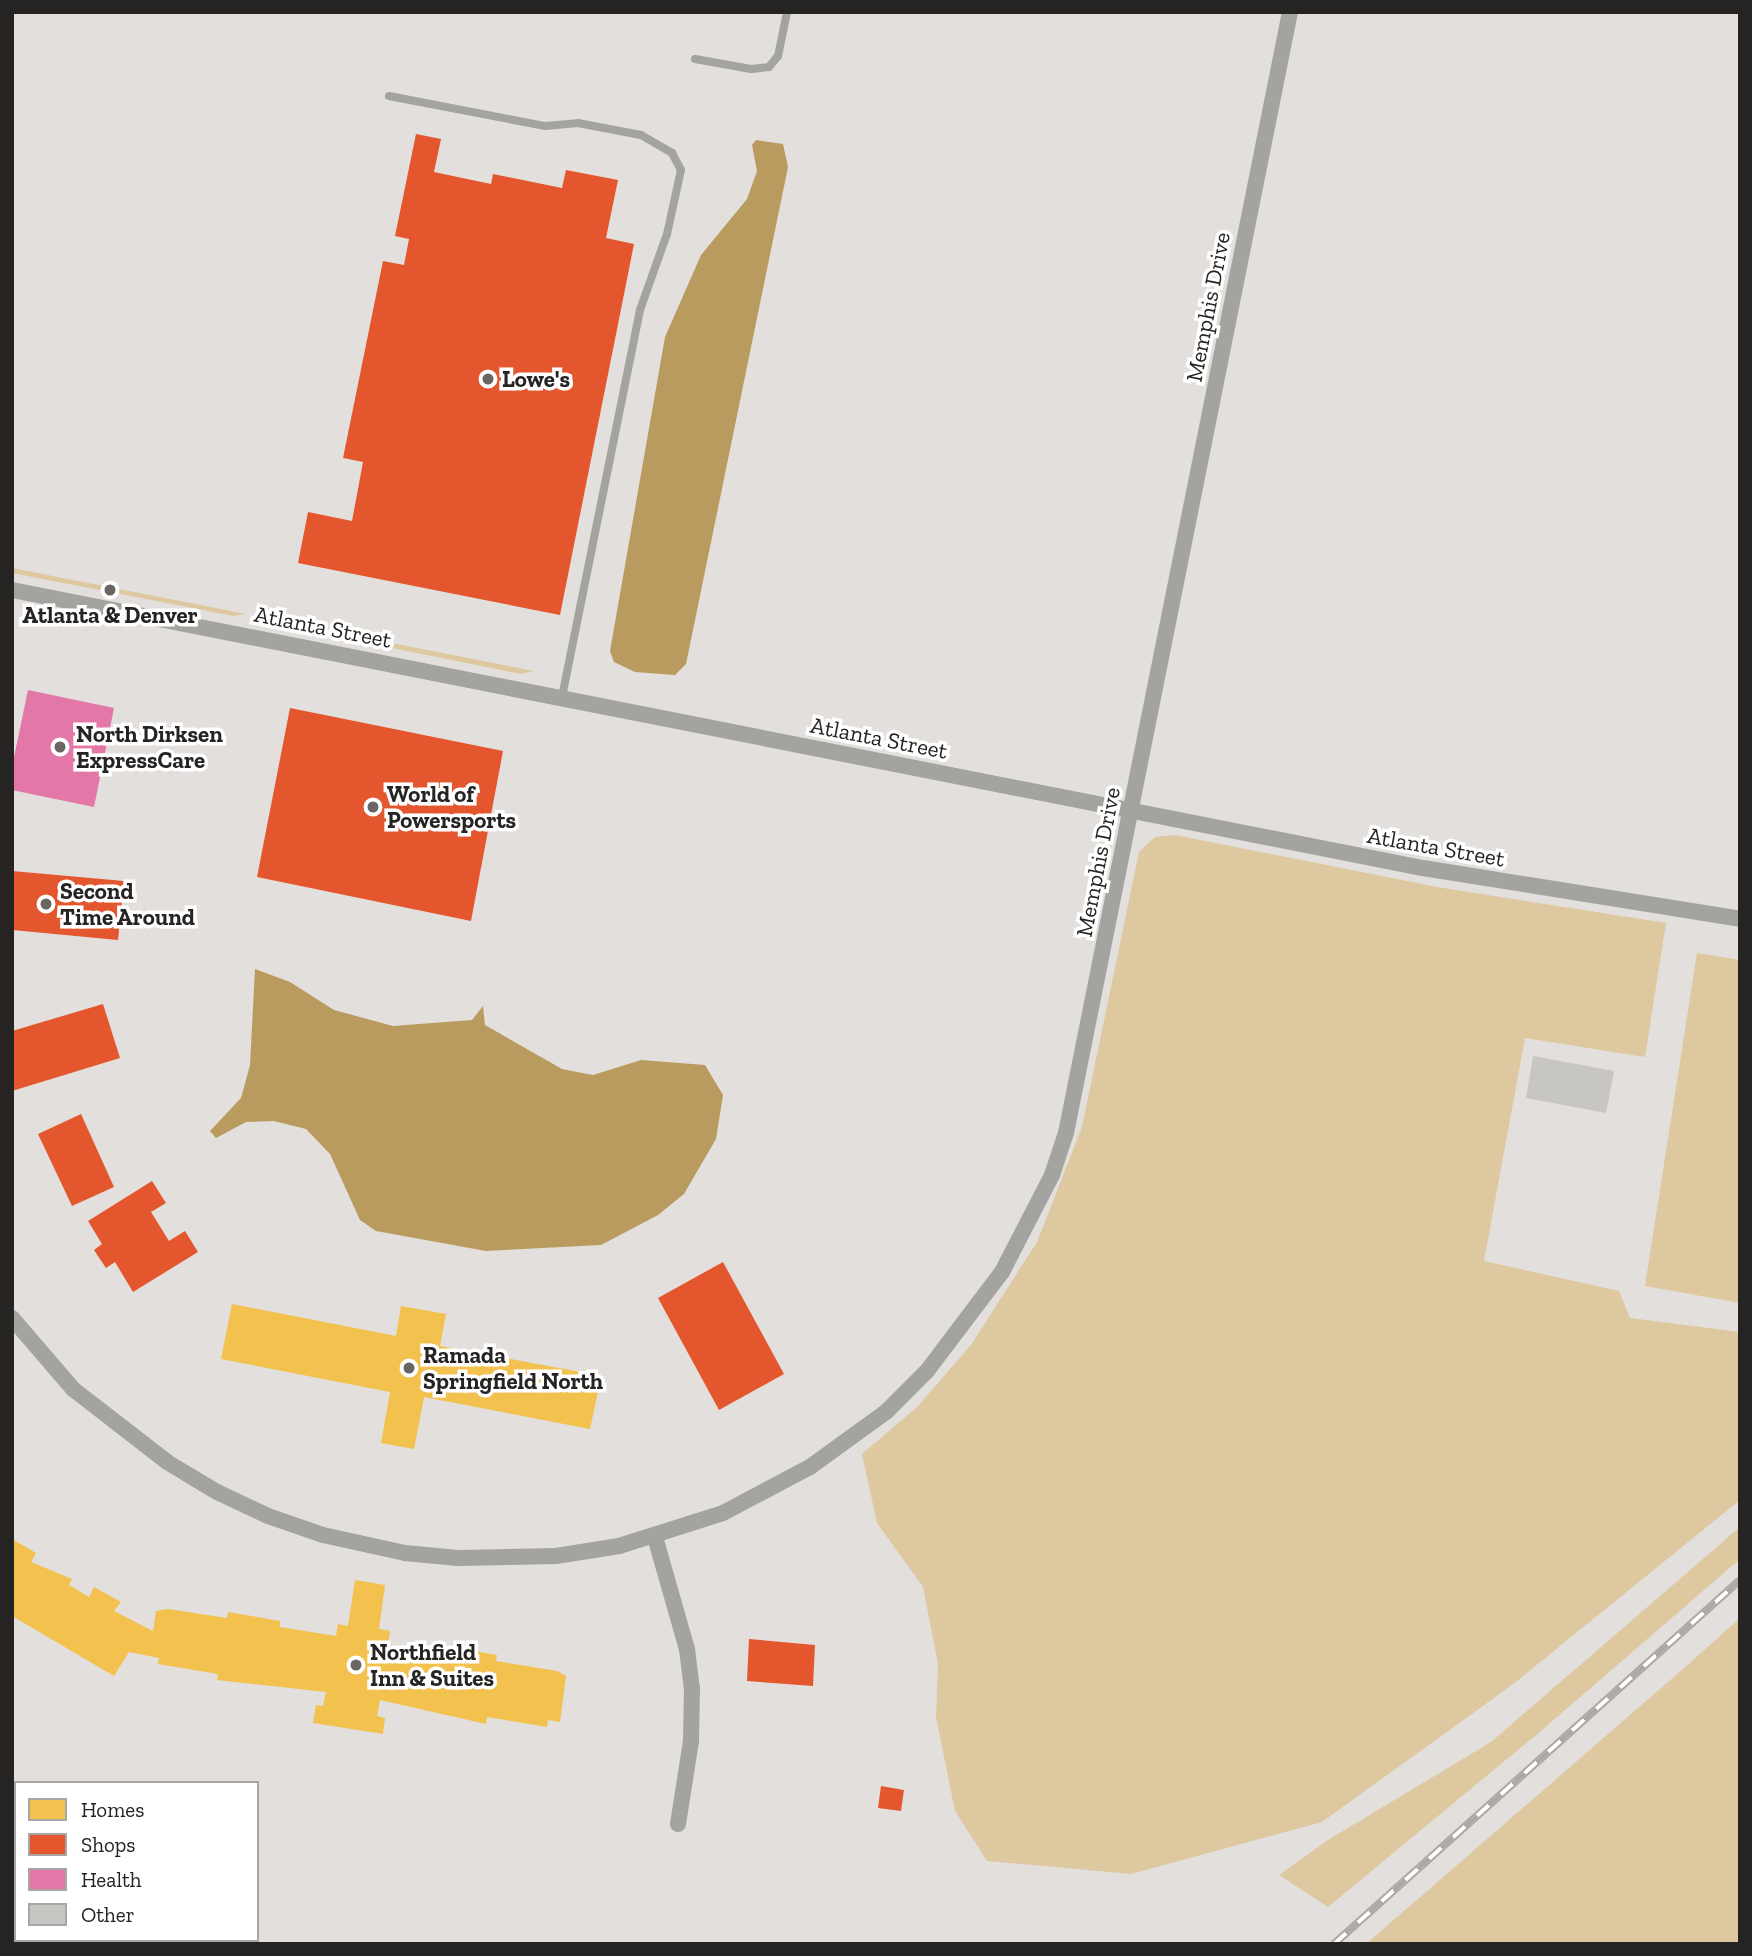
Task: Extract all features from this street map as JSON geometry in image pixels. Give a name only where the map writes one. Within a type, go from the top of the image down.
[{"type":"street","name":"Memphis Drive","points":[[12,1318],[73,1389],[167,1462],[217,1492],[299,1527],[377,1548],[458,1558],[556,1556],[655,1537],[767,1492],[850,1439],[927,1371],[977,1311],[1023,1234],[1052,1175],[1066,1133],[1290,12]]},
{"type":"street","name":"Atlanta Street","points":[[12,590],[1423,868],[1740,919]]},
{"type":"street","points":[[655,1537],[687,1649],[692,1688],[691,1741],[678,1824]]},
{"type":"lane","points":[[695,59],[751,69],[769,67],[778,56],[786,12]]},
{"type":"lane","points":[[389,96],[545,126],[578,123],[641,135],[672,153],[681,170],[667,234],[640,310],[562,698]]},
{"type":"shaded area","points":[[756,140],[783,144],[788,167],[686,664],[675,675],[635,672],[614,662],[610,651],[665,337],[701,255],[747,199],[757,171],[752,145]]},
{"type":"shaded area","points":[[12,568],[246,614],[234,616],[12,573]]},
{"type":"shaded area","points":[[295,624],[534,671],[521,674],[303,630]]},
{"type":"shaded area","points":[[1175,835],[1437,887],[1666,923],[1645,1057],[1525,1038],[1484,1261],[1619,1291],[1630,1318],[1740,1332],[1740,1500],[1512,1685],[1322,1822],[1131,1874],[987,1861],[955,1811],[936,1717],[938,1664],[923,1587],[877,1523],[862,1454],[917,1407],[971,1345],[1037,1242],[1082,1127],[1139,852],[1155,837]]},
{"type":"shaded area","points":[[1697,953],[1740,960],[1740,1303],[1645,1286]]},
{"type":"shaded area","points":[[255,969],[290,982],[334,1010],[393,1026],[472,1020],[483,1006],[485,1025],[562,1069],[593,1075],[641,1060],[705,1065],[723,1095],[716,1139],[684,1194],[658,1215],[601,1245],[486,1251],[376,1231],[360,1220],[330,1154],[306,1129],[274,1121],[246,1122],[216,1138],[210,1131],[241,1098],[250,1065]]},
{"type":"shaded area","points":[[1740,1527],[1740,1559],[1542,1730],[1328,1907],[1279,1875],[1328,1840],[1491,1742]]},
{"type":"shaded area","points":[[1740,1618],[1740,1944],[1366,1944],[1691,1662]]},
{"type":"building: Homes","points":[[232,1304],[396,1336],[401,1306],[446,1314],[440,1346],[591,1374],[589,1385],[599,1387],[590,1429],[424,1397],[414,1449],[381,1443],[390,1392],[221,1359]]},
{"type":"building: Homes","points":[[12,1539],[36,1553],[31,1562],[72,1579],[69,1585],[89,1597],[94,1587],[121,1602],[114,1611],[153,1631],[156,1611],[168,1609],[227,1618],[228,1612],[280,1621],[280,1627],[336,1636],[338,1624],[348,1626],[355,1580],[385,1585],[379,1629],[390,1631],[388,1645],[443,1653],[444,1646],[497,1655],[496,1661],[557,1671],[566,1676],[560,1722],[548,1720],[547,1727],[487,1717],[486,1724],[380,1700],[377,1716],[385,1718],[383,1734],[313,1723],[316,1705],[323,1706],[326,1692],[217,1680],[218,1674],[158,1664],[159,1658],[129,1652],[114,1676],[12,1616]]},
{"type":"building: Shops","points":[[416,134],[441,139],[434,172],[491,184],[493,174],[562,188],[566,170],[618,180],[606,238],[634,244],[560,615],[298,563],[308,512],[352,521],[363,462],[343,458],[383,261],[404,265],[409,239],[395,236]]},
{"type":"building: Shops","points":[[290,708],[503,751],[471,921],[257,877]]},
{"type":"building: Shops","points":[[12,871],[124,881],[118,940],[12,930]]},
{"type":"building: Shops","points":[[103,1004],[120,1058],[12,1091],[12,1031]]},
{"type":"building: Shops","points":[[81,1114],[114,1187],[72,1206],[38,1134]]},
{"type":"building: Shops","points":[[152,1181],[166,1203],[151,1212],[169,1241],[185,1231],[198,1252],[133,1292],[115,1262],[106,1268],[94,1250],[102,1244],[88,1221]]},
{"type":"building: Shops","points":[[723,1262],[784,1374],[719,1410],[658,1298]]},
{"type":"building: Shops","points":[[749,1639],[815,1645],[813,1686],[747,1681]]},
{"type":"building: Shops","points":[[881,1786],[904,1790],[901,1811],[878,1808]]},
{"type":"building: Shops","points":[[50,1942],[78,1942],[78,1944]]},
{"type":"building: Health","points":[[28,690],[114,708],[94,807],[12,790],[12,767]]},
{"type":"building: Other","points":[[1533,1056],[1614,1071],[1606,1113],[1526,1098]]},
{"type":"railway","points":[[1334,1944],[1740,1580]]},
{"type":"place","name":"Lowe's","points":[[488,379]]},
{"type":"place","name":"Atlanta & Denver","points":[[110,590]]},
{"type":"place","name":"North Dirksen ExpressCare","points":[[60,747]]},
{"type":"place","name":"World of Powersports","points":[[373,807]]},
{"type":"place","name":"Second Time Around","points":[[46,904]]},
{"type":"place","name":"Ramada Springfield North","points":[[409,1368]]},
{"type":"place","name":"Northfield Inn & Suites","points":[[356,1665]]}]
